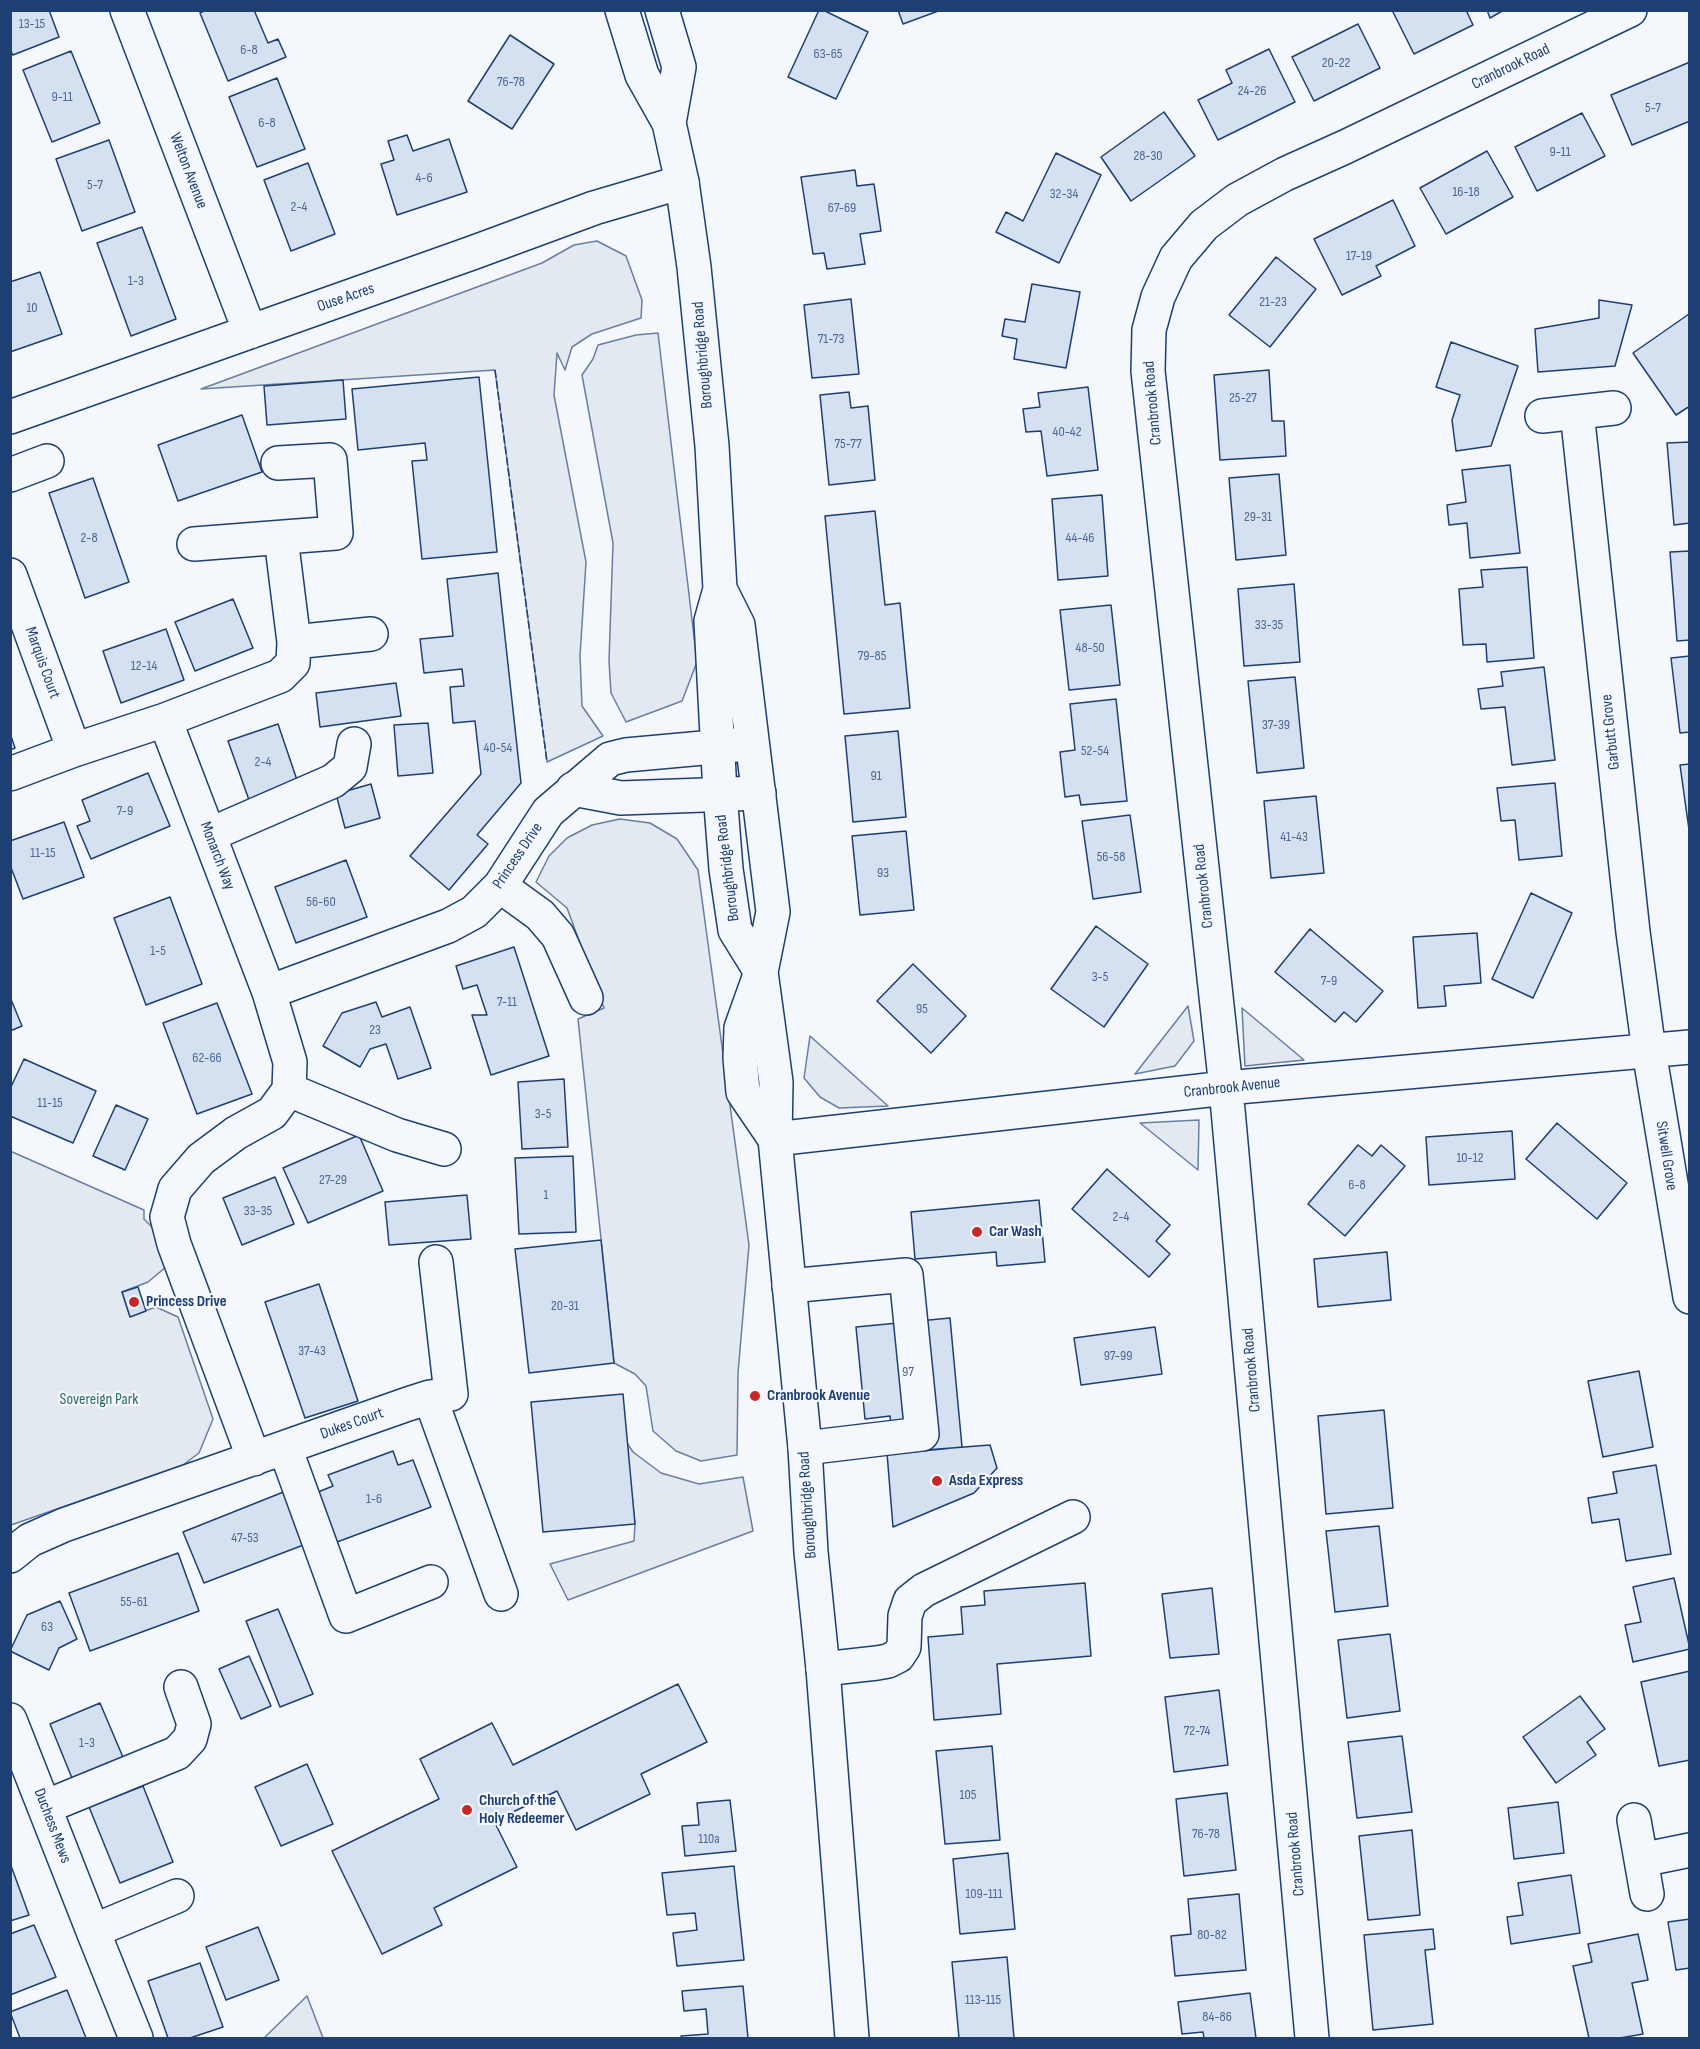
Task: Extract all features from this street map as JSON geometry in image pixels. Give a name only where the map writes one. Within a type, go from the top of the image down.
[{"type":"street","name":"Welton Avenue","points":[[127,10],[250,332]]},
{"type":"street","name":"Boroughbridge Road","points":[[622,10],[642,75],[669,123],[682,182],[694,267],[712,446],[720,589],[711,621],[720,793],[728,883],[735,930],[761,972]]},
{"type":"street","name":"Boroughbridge Road","points":[[662,10],[679,67],[669,123]]},
{"type":"street","name":"Cranbrook Road","points":[[1312,2038],[1226,1088],[1148,371],[1149,330],[1158,297],[1176,258],[1204,225],[1237,200],[1285,174],[1630,10]]},
{"type":"street","name":"Ouse Acres","points":[[10,417],[594,208],[682,182]]},
{"type":"street","points":[[1542,416],[1614,408]]},
{"type":"street","name":"Garbutt Grove","points":[[1577,412],[1632,920],[1649,1051]]},
{"type":"street","points":[[194,544],[336,533],[330,460],[278,464]]},
{"type":"street","points":[[10,475],[47,461]]},
{"type":"street","points":[[10,774],[165,720],[280,676],[293,663],[294,642],[281,538]]},
{"type":"street","name":"Marquis Court","points":[[10,575],[74,750]]},
{"type":"street","name":"Boroughbridge Road","points":[[720,589],[738,625],[773,912],[761,972],[776,1082],[775,1139],[805,1448],[811,1552],[823,1669],[852,2038]]},
{"type":"street","points":[[294,642],[371,634]]},
{"type":"street","name":"Monarch Way","points":[[165,720],[269,992]]},
{"type":"street","points":[[717,746],[753,743]]},
{"type":"street","points":[[209,835],[333,781],[350,767],[354,744]]},
{"type":"street","name":"Princess Drive","points":[[269,992],[448,926],[474,912],[500,886],[548,812],[610,759],[626,755],[717,746]]},
{"type":"street","points":[[573,789],[621,798],[720,793]]},
{"type":"street","name":"Boroughbridge Road","points":[[720,793],[759,793]]},
{"type":"street","points":[[500,886],[540,915],[558,936],[586,998]]},
{"type":"street","points":[[10,1556],[30,1540],[64,1525],[254,1460],[174,1244],[167,1217],[175,1189],[201,1159],[236,1134],[272,1113],[289,1090],[290,1062],[269,992]]},
{"type":"street","name":"Cranbrook Avenue","points":[[775,1139],[1226,1088],[1689,1047]]},
{"type":"street","name":"Sitwell Grove","points":[[1649,1051],[1689,1297]]},
{"type":"street","points":[[289,1090],[397,1135],[444,1149]]},
{"type":"street","points":[[435,1262],[440,1396],[501,1594]]},
{"type":"street","points":[[789,1286],[906,1275],[922,1434],[805,1448]]},
{"type":"street","name":"Dukes Court","points":[[254,1460],[440,1396]]},
{"type":"street","points":[[285,1448],[346,1616],[431,1582]]},
{"type":"street","points":[[823,1669],[888,1661],[898,1656],[904,1647],[906,1616],[910,1601],[924,1590],[1073,1516]]},
{"type":"street","points":[[45,1808],[177,1753],[190,1739],[194,1724],[181,1687]]},
{"type":"street","name":"Duchess Mews","points":[[10,1720],[136,2038]]},
{"type":"street","points":[[1634,1820],[1647,1894]]},
{"type":"street","points":[[1641,1860],[1689,1850]]},
{"type":"street","points":[[93,1931],[177,1896]]},
{"type":"green space","points":[[597,241],[626,256],[642,300],[641,318],[592,334],[572,347],[565,370],[557,353],[554,395],[586,562],[580,656],[582,706],[603,736],[547,762],[495,370],[201,389],[542,263],[574,245]]},
{"type":"green space","points":[[658,333],[697,662],[682,701],[626,722],[611,693],[609,661],[613,543],[582,375],[593,359],[598,345],[636,335]]},
{"type":"green space","points":[[620,819],[650,823],[677,839],[698,870],[749,1245],[738,1373],[737,1455],[701,1461],[676,1451],[653,1431],[646,1386],[635,1374],[614,1363],[578,1019],[604,1008],[567,908],[536,882],[549,856],[567,838],[592,825]]},
{"type":"green space","points":[[1188,1006],[1194,1041],[1175,1066],[1135,1074]]},
{"type":"green space","points":[[1242,1008],[1304,1060],[1245,1066]]},
{"type":"green space","points":[[810,1036],[888,1106],[839,1108],[820,1097],[804,1078]]},
{"type":"green space","points":[[1199,1120],[1198,1170],[1140,1123]]},
{"type":"green space","name":"Sovereign Park","points":[[10,1151],[144,1210],[144,1219],[152,1227],[166,1267],[148,1282],[122,1292],[130,1316],[156,1307],[178,1317],[213,1419],[199,1453],[183,1465],[11,1525]]},
{"type":"green space","points":[[625,1440],[633,1452],[661,1473],[699,1484],[743,1477],[753,1531],[568,1600],[550,1564],[634,1541],[635,1524]]},
{"type":"green space","points":[[307,1996],[323,2038],[264,2038]]},
{"type":"building","points":[[10,10],[49,10],[59,37],[13,55],[10,50]]},
{"type":"building","points":[[206,10],[254,10],[268,43],[278,39],[286,57],[228,81],[200,13]]},
{"type":"building","points":[[819,10],[868,32],[836,99],[788,77]]},
{"type":"building","points":[[898,10],[941,10],[903,24]]},
{"type":"building","points":[[1392,10],[1466,10],[1473,25],[1414,54]]},
{"type":"building","points":[[1487,10],[1504,10],[1490,18]]},
{"type":"building","points":[[1358,24],[1380,68],[1314,101],[1292,57]]},
{"type":"building","points":[[510,35],[554,64],[512,129],[468,101]]},
{"type":"building","points":[[1269,49],[1295,102],[1218,140],[1198,100],[1232,83],[1226,70]]},
{"type":"building","points":[[71,51],[100,123],[52,142],[23,70]]},
{"type":"building","points":[[1690,62],[1690,121],[1632,145],[1611,95]]},
{"type":"building","points":[[277,78],[305,149],[257,167],[229,97]]},
{"type":"building","points":[[1164,112],[1195,156],[1131,201],[1101,157]]},
{"type":"building","points":[[1582,113],[1605,156],[1537,191],[1515,147]]},
{"type":"building","points":[[407,135],[413,151],[449,139],[467,192],[397,215],[381,164],[394,160],[388,141]]},
{"type":"building","points":[[109,140],[135,212],[82,231],[56,159]]},
{"type":"building","points":[[1487,151],[1513,197],[1446,234],[1420,188]]},
{"type":"building","points":[[1056,153],[1101,175],[1059,263],[996,232],[1006,212],[1023,221]]},
{"type":"building","points":[[308,163],[335,234],[291,251],[264,180]]},
{"type":"building","points":[[855,170],[857,186],[874,184],[881,231],[860,234],[865,264],[827,269],[824,253],[813,254],[801,177]]},
{"type":"building","points":[[1393,200],[1415,246],[1376,266],[1381,276],[1342,295],[1314,239]]},
{"type":"building","points":[[142,227],[176,319],[131,336],[97,243]]},
{"type":"building","points":[[1276,257],[1316,289],[1270,347],[1229,315]]},
{"type":"building","points":[[40,272],[62,334],[10,352],[10,282]]},
{"type":"building","points":[[1032,284],[1080,292],[1066,368],[1014,359],[1017,339],[1002,336],[1005,319],[1025,322]]},
{"type":"building","points":[[851,299],[859,374],[812,378],[804,305]]},
{"type":"building","points":[[1599,300],[1632,305],[1615,366],[1538,372],[1535,329],[1599,318]]},
{"type":"building","points":[[1689,314],[1690,406],[1676,415],[1633,353]]},
{"type":"building","points":[[1451,342],[1518,366],[1491,446],[1456,451],[1452,420],[1460,395],[1436,387]]},
{"type":"building","points":[[1269,370],[1272,421],[1284,421],[1286,456],[1220,460],[1214,375]]},
{"type":"building","points":[[479,377],[497,552],[422,559],[412,461],[427,460],[425,443],[358,450],[352,389]]},
{"type":"building","points":[[343,380],[346,419],[267,425],[264,386]]},
{"type":"building","points":[[1088,387],[1098,470],[1047,476],[1041,431],[1026,432],[1023,409],[1040,407],[1038,393]]},
{"type":"building","points":[[849,392],[851,408],[868,406],[875,480],[829,485],[820,395]]},
{"type":"building","points":[[242,415],[262,472],[178,501],[158,445]]},
{"type":"building","points":[[1690,442],[1690,523],[1674,525],[1667,443]]},
{"type":"building","points":[[1510,465],[1520,553],[1470,558],[1467,523],[1449,525],[1447,505],[1466,502],[1462,470]]},
{"type":"building","points":[[1279,474],[1286,555],[1236,560],[1229,478]]},
{"type":"building","points":[[93,478],[129,582],[85,598],[49,493]]},
{"type":"building","points":[[1102,495],[1108,576],[1058,580],[1052,499]]},
{"type":"building","points":[[875,511],[885,605],[900,603],[910,708],[844,714],[825,516]]},
{"type":"building","points":[[1690,551],[1690,640],[1677,641],[1670,552]]},
{"type":"building","points":[[1527,567],[1534,658],[1487,662],[1486,644],[1463,645],[1459,589],[1483,587],[1481,570]]},
{"type":"building","points":[[498,573],[521,783],[477,835],[488,844],[449,890],[410,856],[481,774],[475,721],[453,723],[450,687],[464,686],[462,669],[424,673],[420,639],[453,636],[447,579]]},
{"type":"building","points":[[1294,584],[1300,662],[1244,666],[1238,589]]},
{"type":"building","points":[[233,599],[253,648],[195,671],[175,622]]},
{"type":"building","points":[[1111,605],[1120,685],[1069,690],[1060,610]]},
{"type":"building","points":[[166,629],[184,680],[121,703],[103,651]]},
{"type":"building","points":[[1690,656],[1690,732],[1680,733],[1671,658]]},
{"type":"building","points":[[1544,667],[1555,760],[1512,765],[1505,707],[1481,709],[1478,689],[1503,686],[1501,672]]},
{"type":"building","points":[[1295,677],[1304,768],[1257,773],[1248,681]]},
{"type":"building","points":[[396,683],[401,716],[320,727],[316,693]]},
{"type":"building","points":[[1116,699],[1127,801],[1081,805],[1079,795],[1065,797],[1060,752],[1075,750],[1070,704]]},
{"type":"building","points":[[428,723],[433,773],[398,776],[394,725]]},
{"type":"building","points":[[278,724],[298,783],[249,800],[228,741]]},
{"type":"building","points":[[898,731],[906,817],[853,822],[845,736]]},
{"type":"building","points":[[10,733],[15,748],[10,750]]},
{"type":"building","points":[[1690,764],[1690,837],[1680,765]]},
{"type":"building","points":[[148,773],[170,826],[91,859],[77,826],[90,821],[82,800]]},
{"type":"building","points":[[1555,783],[1562,856],[1519,860],[1515,820],[1501,821],[1497,788]]},
{"type":"building","points":[[371,784],[380,818],[345,828],[336,794]]},
{"type":"building","points":[[1316,796],[1324,873],[1271,878],[1264,801]]},
{"type":"building","points":[[1130,815],[1141,892],[1093,899],[1082,821]]},
{"type":"building","points":[[64,822],[84,877],[23,899],[10,865],[10,841]]},
{"type":"building","points":[[906,831],[914,910],[860,915],[852,836]]},
{"type":"building","points":[[346,860],[367,917],[296,943],[275,887]]},
{"type":"building","points":[[1531,893],[1572,913],[1533,998],[1492,979]]},
{"type":"building","points":[[170,897],[202,984],[146,1005],[114,918]]},
{"type":"building","points":[[1096,926],[1148,964],[1104,1027],[1051,989]]},
{"type":"building","points":[[1310,929],[1383,991],[1356,1022],[1344,1012],[1335,1022],[1275,972]]},
{"type":"building","points":[[1477,933],[1481,983],[1444,986],[1446,1006],[1418,1008],[1413,937]]},
{"type":"building","points":[[514,947],[549,1056],[491,1075],[472,1015],[487,1015],[477,985],[463,989],[456,966]]},
{"type":"building","points":[[913,964],[966,1016],[931,1053],[877,1001]]},
{"type":"building","points":[[10,997],[22,1026],[10,1031]]},
{"type":"building","points":[[376,1002],[382,1017],[410,1007],[431,1068],[398,1079],[386,1044],[370,1049],[360,1067],[323,1046],[342,1013]]},
{"type":"building","points":[[217,1003],[252,1094],[197,1114],[163,1023]]},
{"type":"building","points":[[24,1059],[96,1091],[73,1143],[10,1116],[10,1089]]},
{"type":"building","points":[[564,1079],[568,1147],[522,1149],[518,1082]]},
{"type":"building","points":[[116,1105],[148,1119],[125,1170],[93,1156]]},
{"type":"building","points":[[1557,1123],[1627,1183],[1597,1219],[1526,1159]]},
{"type":"building","points":[[1512,1131],[1515,1179],[1429,1185],[1426,1137]]},
{"type":"building","points":[[359,1135],[383,1191],[308,1223],[283,1168]]},
{"type":"building","points":[[1358,1145],[1372,1156],[1381,1145],[1405,1166],[1345,1236],[1308,1204]]},
{"type":"building","points":[[573,1156],[576,1232],[519,1234],[515,1158]]},
{"type":"building","points":[[1107,1169],[1170,1225],[1156,1241],[1170,1254],[1149,1277],[1072,1209]]},
{"type":"building","points":[[275,1177],[294,1224],[242,1245],[223,1198]]},
{"type":"building","points":[[467,1195],[471,1239],[389,1245],[385,1202]]},
{"type":"building","name":"Car Wash","points":[[1039,1200],[1045,1262],[997,1266],[996,1252],[915,1259],[911,1212]]},
{"type":"building","points":[[601,1240],[614,1363],[529,1373],[515,1249]]},
{"type":"building","points":[[1387,1252],[1391,1300],[1318,1307],[1314,1259]]},
{"type":"building","points":[[319,1284],[358,1401],[305,1418],[265,1302]]},
{"type":"building","name":"Princess Drive","points":[[138,1287],[146,1311],[130,1317],[122,1292]]},
{"type":"building","points":[[950,1318],[962,1447],[893,1454],[890,1416],[865,1419],[856,1327]]},
{"type":"building","points":[[1155,1327],[1162,1374],[1081,1385],[1074,1338]]},
{"type":"building","points":[[1639,1371],[1653,1447],[1603,1457],[1588,1381]]},
{"type":"building","points":[[623,1394],[635,1524],[543,1532],[531,1402]]},
{"type":"building","points":[[1384,1410],[1393,1508],[1326,1514],[1318,1416]]},
{"type":"building","name":"Asda Express","points":[[990,1445],[997,1468],[974,1493],[893,1527],[887,1453]]},
{"type":"building","points":[[393,1451],[398,1465],[413,1460],[431,1507],[337,1542],[318,1492],[333,1486],[328,1475]]},
{"type":"building","points":[[1656,1465],[1671,1554],[1626,1561],[1619,1519],[1592,1523],[1588,1498],[1617,1493],[1613,1472]]},
{"type":"building","points":[[286,1491],[306,1544],[204,1583],[183,1532]]},
{"type":"building","points":[[1379,1526],[1388,1606],[1335,1612],[1326,1531]]},
{"type":"building","points":[[178,1553],[199,1611],[90,1651],[69,1593]]},
{"type":"building","points":[[1674,1578],[1690,1649],[1633,1662],[1625,1625],[1641,1622],[1633,1587]]},
{"type":"building","points":[[1085,1583],[1091,1656],[997,1664],[1001,1714],[934,1720],[928,1637],[963,1634],[961,1607],[985,1605],[984,1591]]},
{"type":"building","points":[[1212,1588],[1219,1654],[1170,1658],[1162,1594]]},
{"type":"building","points":[[60,1601],[77,1639],[59,1648],[49,1670],[10,1651],[27,1615]]},
{"type":"building","points":[[278,1609],[313,1694],[280,1707],[246,1621]]},
{"type":"building","points":[[1390,1634],[1400,1711],[1347,1718],[1338,1640]]},
{"type":"building","points":[[249,1656],[271,1706],[241,1719],[219,1669]]},
{"type":"building","points":[[1690,1671],[1690,1760],[1659,1766],[1641,1682]]},
{"type":"building","name":"Church of the Holy Redeemer","points":[[678,1684],[707,1742],[641,1774],[650,1794],[576,1830],[557,1791],[494,1821],[517,1867],[434,1908],[442,1925],[382,1954],[332,1851],[439,1799],[420,1759],[492,1723],[513,1765]]},
{"type":"building","points":[[1219,1690],[1228,1765],[1174,1772],[1165,1697]]},
{"type":"building","points":[[1580,1696],[1605,1729],[1587,1742],[1596,1755],[1556,1783],[1523,1737]]},
{"type":"building","points":[[100,1703],[125,1762],[74,1783],[50,1724]]},
{"type":"building","points":[[1402,1736],[1412,1812],[1357,1818],[1348,1742]]},
{"type":"building","points":[[992,1746],[1000,1840],[945,1844],[936,1751]]},
{"type":"building","points":[[307,1764],[333,1824],[281,1846],[255,1787]]},
{"type":"building","points":[[143,1786],[173,1862],[120,1883],[89,1807]]},
{"type":"building","points":[[1227,1793],[1236,1870],[1184,1876],[1176,1799]]},
{"type":"building","points":[[730,1800],[736,1851],[685,1856],[682,1826],[699,1825],[697,1803]]},
{"type":"building","points":[[1558,1802],[1564,1853],[1514,1859],[1508,1808]]},
{"type":"building","points":[[1412,1830],[1420,1915],[1368,1920],[1359,1836]]},
{"type":"building","points":[[1008,1853],[1015,1929],[960,1934],[953,1859]]},
{"type":"building","points":[[10,1863],[29,1915],[10,1921]]},
{"type":"building","points":[[734,1866],[744,1960],[677,1966],[673,1933],[697,1930],[695,1913],[667,1915],[662,1873]]},
{"type":"building","points":[[1571,1875],[1580,1933],[1511,1944],[1507,1917],[1523,1915],[1518,1883]]},
{"type":"building","points":[[1239,1894],[1246,1970],[1175,1976],[1171,1936],[1191,1934],[1188,1899]]},
{"type":"building","points":[[1690,1919],[1690,1968],[1676,1970],[1668,1922]]},
{"type":"building","points":[[34,1925],[56,1977],[10,1995],[10,1934]]},
{"type":"building","points":[[258,1927],[279,1980],[226,2000],[206,1947]]},
{"type":"building","points":[[1433,1929],[1435,1949],[1425,1950],[1433,2024],[1373,2030],[1364,1935]]},
{"type":"building","points":[[1638,1934],[1648,1980],[1632,1983],[1643,2034],[1620,2038],[1589,2038],[1573,1966],[1592,1962],[1588,1944]]},
{"type":"building","points":[[1007,1957],[1014,2038],[959,2038],[952,1962]]},
{"type":"building","points":[[200,1963],[223,2027],[190,2038],[168,2038],[148,1981]]},
{"type":"building","points":[[743,1986],[748,2038],[682,2038],[681,2036],[708,2034],[706,2009],[684,2011],[682,1991]]},
{"type":"building","points":[[67,1990],[86,2038],[20,2038],[10,2012]]},
{"type":"building","points":[[1250,1993],[1256,2038],[1204,2038],[1203,2032],[1182,2034],[1178,2002]]},
{"type":"fence","points":[[495,370],[547,762]]},
{"type":"place","name":"Car Wash","points":[[977,1232]]},
{"type":"place","name":"Princess Drive","points":[[134,1302]]},
{"type":"place","name":"Cranbrook Avenue","points":[[755,1396]]},
{"type":"place","name":"Asda Express","points":[[937,1481]]},
{"type":"place","name":"Church of the Holy Redeemer","points":[[467,1810]]}]
